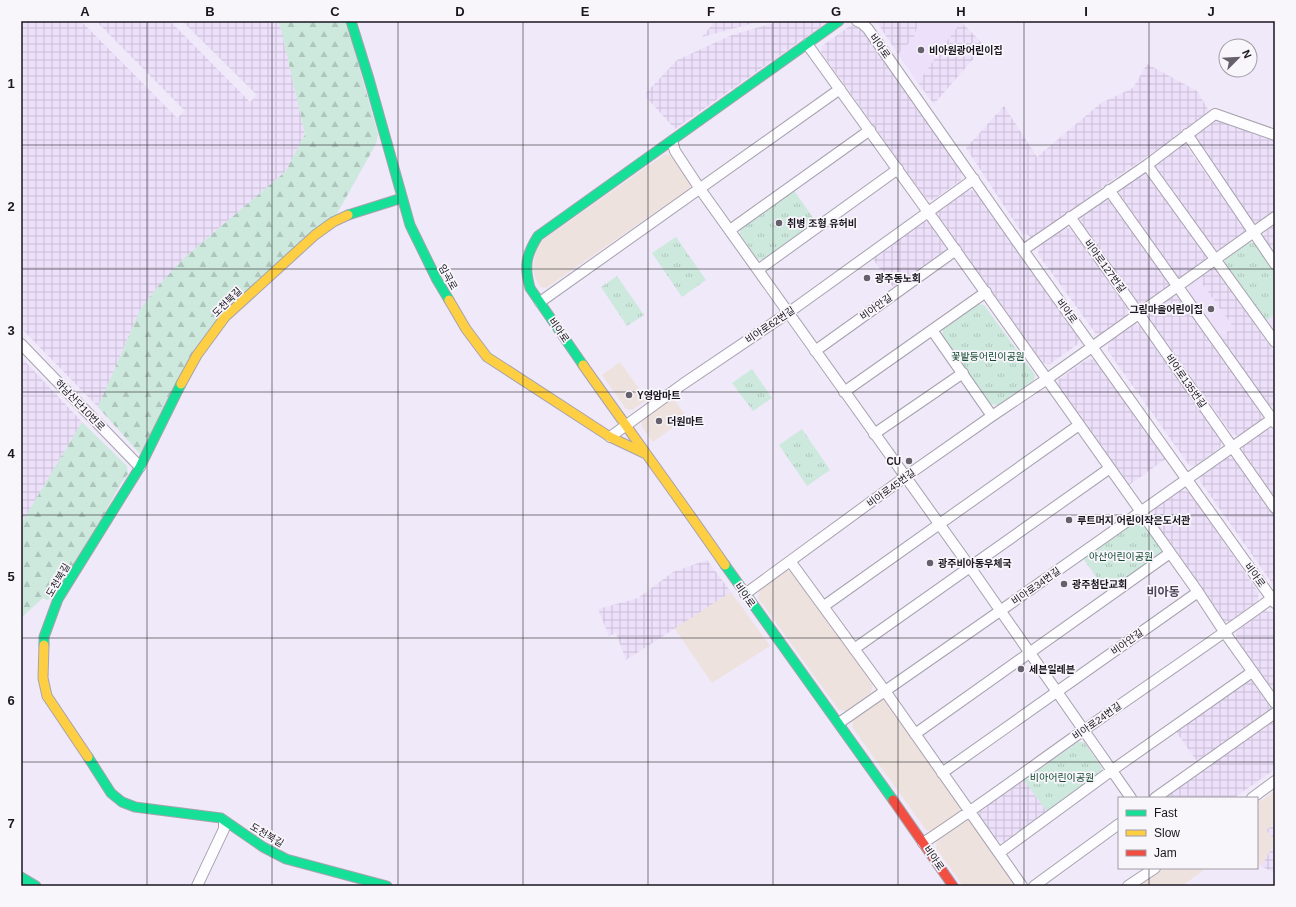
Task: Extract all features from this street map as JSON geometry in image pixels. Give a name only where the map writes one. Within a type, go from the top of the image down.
[{"type":"street","name":"임곡로","points":[[351,21],[410,225],[437,280],[466,329],[487,357],[610,437],[646,454]]},
{"type":"street","name":"비아로","points":[[839,21],[538,236],[530,247],[526,261],[526,275],[530,288],[626,426],[745,594],[839,723],[953,886]]},
{"type":"street","name":"비아로","points":[[857,21],[862,23],[868,29],[974,179],[1022,250],[1093,346],[1186,479],[1274,599]]},
{"type":"street","points":[[807,44],[986,292],[1275,703]]},
{"type":"street","points":[[540,302],[840,89]]},
{"type":"street","points":[[1022,250],[1147,165],[1215,114],[1275,135]]},
{"type":"street","points":[[730,230],[870,130]]},
{"type":"street","points":[[1187,134],[1275,264]]},
{"type":"street","points":[[672,141],[675,151],[700,189],[970,567],[1130,797]]},
{"type":"street","points":[[1147,165],[1275,342]]},
{"type":"street","points":[[758,270],[898,169]]},
{"type":"street","name":"비아로62번길","points":[[610,437],[683,384],[788,313],[974,179]]},
{"type":"street","points":[[1109,190],[1274,420]]},
{"type":"street","name":"도천북길","points":[[387,886],[286,859],[264,847],[221,818],[135,807],[122,802],[111,793],[83,748],[47,696],[43,678],[44,637],[58,599],[140,466],[197,355],[225,317],[315,235],[333,222],[354,212],[402,198]]},
{"type":"street","name":"비아로127번길","points":[[1070,217],[1139,314]]},
{"type":"street","points":[[1093,346],[1275,217]]},
{"type":"street","name":"비아안길","points":[[815,351],[956,250]]},
{"type":"street","points":[[844,392],[986,292]]},
{"type":"street","name":"비아로135번길","points":[[1139,314],[1275,508]]},
{"type":"street","points":[[932,330],[992,416]]},
{"type":"street","name":"하남산단10번로","points":[[21,344],[140,466]]},
{"type":"street","name":"비아로45번길","points":[[745,594],[905,477],[1093,346]]},
{"type":"street","points":[[874,434],[962,373]]},
{"type":"street","name":"비아로34번길","points":[[839,723],[1140,511],[1274,420]]},
{"type":"street","points":[[824,606],[1079,425]]},
{"type":"street","points":[[854,649],[1110,468]]},
{"type":"street","points":[[915,734],[1170,553]]},
{"type":"street","points":[[790,561],[885,691],[1022,886]]},
{"type":"street","name":"비아안길","points":[[942,773],[1198,592]]},
{"type":"street","name":"비아로24번길","points":[[923,843],[970,812],[1084,730],[1274,599]]},
{"type":"street","points":[[999,853],[1111,771],[1252,672]]},
{"type":"street","points":[[1156,797],[1275,713]]},
{"type":"street","points":[[1253,797],[1275,781]]},
{"type":"street","points":[[197,886],[224,829],[224,821]]},
{"type":"street","points":[[1034,886],[1118,825]]},
{"type":"street","points":[[1128,886],[1153,869]]},
{"type":"street","points":[[21,877],[36,886]]},
{"type":"shaded area","points":[[21,21],[81,21],[177,118],[185,111],[96,21],[170,21],[250,102],[257,95],[182,21],[276,21],[280,25],[305,134],[286,171],[184,258],[159,285],[141,308],[98,407],[21,328]]},
{"type":"shaded area","points":[[715,21],[761,21],[702,37]]},
{"type":"shaded area","points":[[781,21],[829,21],[675,129],[646,97],[646,93],[677,60],[732,35]]},
{"type":"shaded area","points":[[876,21],[919,21],[914,38],[898,54]]},
{"type":"shaded area","name":"비아원광어린이집","points":[[919,21],[961,22],[918,83],[898,54],[914,38]]},
{"type":"shaded area","points":[[961,22],[983,44],[974,58],[934,104],[918,83]]},
{"type":"shaded area","points":[[851,25],[860,27],[962,171],[961,180],[933,200],[926,199],[821,52],[822,46]]},
{"type":"shaded area","points":[[1147,64],[1197,91],[1209,111],[1192,126],[1111,181],[1032,239],[1028,235],[1022,233],[966,148],[1004,106],[1037,157],[1101,103],[1133,88]]},
{"type":"shaded area","points":[[1219,118],[1275,139],[1275,211],[1258,223],[1252,222],[1194,137],[1196,133]]},
{"type":"shaded area","points":[[1180,145],[1186,146],[1245,228],[1244,233],[1218,252],[1213,251],[1155,171],[1157,161]]},
{"type":"shaded area","points":[[665,154],[673,156],[691,182],[689,189],[546,288],[540,287],[535,277],[533,267],[540,242]]},
{"type":"shaded area","points":[[1142,173],[1149,174],[1208,256],[1207,261],[1181,280],[1176,279],[1118,199],[1120,189]]},
{"type":"shaded area","points":[[968,190],[977,191],[1080,336],[1078,344],[1050,364],[1043,363],[937,215],[938,211]]},
{"type":"shaded area","points":[[1104,200],[1112,201],[1170,282],[1168,288],[1143,307],[1137,306],[1080,226],[1081,216]]},
{"type":"shaded area","points":[[920,221],[930,222],[948,245],[946,253],[895,290],[871,256]]},
{"type":"shaded area","points":[[1275,223],[1274,252],[1263,237],[1265,230]]},
{"type":"shaded area","points":[[1062,228],[1071,229],[1128,309],[1127,316],[1101,335],[1096,334],[1038,254],[1040,244]]},
{"type":"shaded area","points":[[1209,269],[1217,270],[1275,353],[1275,408],[1268,406],[1220,337],[1233,327],[1198,278]]},
{"type":"shaded area","name":"그림마을어린이집","points":[[1198,278],[1233,327],[1220,337],[1188,292],[1189,285]]},
{"type":"shaded area","points":[[1173,296],[1179,297],[1263,414],[1262,420],[1240,436],[1232,434],[1149,319],[1150,313]]},
{"type":"shaded area","points":[[1275,314],[1275,337],[1265,322]]},
{"type":"shaded area","points":[[1133,324],[1141,326],[1222,439],[1220,448],[1195,466],[1189,465],[1108,351],[1109,341]]},
{"type":"shaded area","points":[[21,357],[82,422],[21,524]]},
{"type":"shaded area","points":[[1088,359],[1097,360],[1167,458],[1129,485],[1057,384],[1058,380]]},
{"type":"shaded area","points":[[620,362],[647,400],[632,410],[626,409],[602,375]]},
{"type":"shaded area","points":[[673,398],[687,417],[653,442],[642,427],[641,420]]},
{"type":"shaded area","points":[[1268,429],[1275,430],[1275,499],[1242,453],[1243,446]]},
{"type":"shaded area","points":[[1227,457],[1234,459],[1275,517],[1275,584],[1272,583],[1200,481],[1200,476]]},
{"type":"shaded area","points":[[1180,490],[1189,492],[1259,593],[1257,602],[1229,622],[1222,621],[1151,518],[1152,510]]},
{"type":"shaded area","points":[[707,560],[731,592],[626,660],[616,633],[609,636],[598,609],[638,598],[673,572]]},
{"type":"shaded area","points":[[786,571],[794,572],[873,685],[871,693],[846,711],[839,710],[758,598],[759,590]]},
{"type":"shaded area","points":[[731,592],[770,646],[712,683],[674,628]]},
{"type":"shaded area","points":[[1264,611],[1273,612],[1275,615],[1274,693],[1236,639],[1237,631]]},
{"type":"shaded area","points":[[1247,679],[1254,680],[1272,705],[1270,712],[1198,763],[1175,730]]},
{"type":"shaded area","points":[[882,699],[887,700],[961,805],[959,812],[933,831],[926,830],[852,727],[853,719]]},
{"type":"shaded area","points":[[1275,720],[1275,769],[1235,797],[1165,797]]},
{"type":"shaded area","points":[[1024,780],[1047,812],[1005,842],[996,841],[979,817],[980,809]]},
{"type":"shaded area","points":[[1275,791],[1275,824],[1266,830],[1275,840],[1275,843],[1261,866],[1258,864],[1258,802]]},
{"type":"shaded area","points":[[965,820],[970,821],[1016,886],[963,886],[936,848],[937,840]]},
{"type":"shaded area","points":[[1275,824],[1275,840],[1266,830]]},
{"type":"shaded area","points":[[1275,843],[1275,873],[1261,866]]},
{"type":"shaded area","points":[[1164,869],[1205,869],[1182,886],[1139,886]]},
{"type":"green space","points":[[276,21],[346,21],[378,134],[376,144],[334,219],[220,323],[140,454],[98,407],[141,308],[159,285],[184,258],[286,171],[305,134],[280,25]]},
{"type":"green space","points":[[793,189],[816,222],[765,260],[757,259],[740,234],[741,227]]},
{"type":"green space","points":[[676,237],[706,280],[682,297],[652,253]]},
{"type":"green space","points":[[1249,242],[1257,244],[1275,269],[1275,314],[1265,322],[1224,266],[1226,258]]},
{"type":"green space","points":[[617,276],[644,315],[627,326],[601,287]]},
{"type":"green space","name":"꽃밭등어린이공원","points":[[977,304],[984,305],[1035,375],[1034,380],[998,405],[991,404],[942,337],[943,329]]},
{"type":"green space","points":[[752,369],[772,398],[753,411],[732,383]]},
{"type":"green space","points":[[82,422],[127,466],[128,474],[121,483],[90,541],[51,599],[47,600],[43,598],[21,618],[21,524]]},
{"type":"green space","points":[[802,429],[830,470],[807,486],[779,445]]},
{"type":"green space","name":"아산어린이공원","points":[[1135,520],[1144,521],[1162,547],[1160,554],[1107,592],[1082,557]]},
{"type":"green space","name":"비아어린이공원","points":[[1078,742],[1084,742],[1102,768],[1100,775],[1047,812],[1024,780]]},
{"type":"traffic: fast","points":[[351,21],[410,225],[437,280],[449,300]]},
{"type":"traffic: fast","points":[[583,365],[530,288],[527,273],[527,261],[538,236],[839,21]]},
{"type":"traffic: fast","points":[[348,215],[402,198]]},
{"type":"traffic: fast","points":[[44,645],[44,637],[58,599],[140,467],[181,384]]},
{"type":"traffic: fast","points":[[725,565],[893,800]]},
{"type":"traffic: fast","points":[[88,757],[111,793],[122,802],[135,807],[221,818],[263,847],[286,859],[387,886]]},
{"type":"traffic: fast","points":[[21,877],[36,886]]},
{"type":"traffic: slow","points":[[181,384],[197,355],[225,317],[315,235],[333,222],[348,215]]},
{"type":"traffic: slow","points":[[449,300],[466,329],[487,357],[610,437],[646,454]]},
{"type":"traffic: slow","points":[[583,365],[725,565]]},
{"type":"traffic: slow","points":[[44,645],[43,678],[47,696],[88,757]]},
{"type":"traffic: jam","points":[[893,800],[953,886]]},
{"type":"place","name":"비아원광어린이집","points":[[921,50]]},
{"type":"place","name":"취병 조형 유허비","points":[[779,223]]},
{"type":"place","name":"광주동노회","points":[[867,278]]},
{"type":"place","name":"그림마을어린이집","points":[[1211,309]]},
{"type":"place","name":"Y영암마트","points":[[629,395]]},
{"type":"place","name":"더원마트","points":[[659,421]]},
{"type":"place","name":"CU","points":[[909,461]]},
{"type":"place","name":"루트머지 어린이작은도서관","points":[[1069,520]]},
{"type":"place","name":"광주비아동우체국","points":[[930,563]]},
{"type":"place","name":"광주첨단교회","points":[[1064,584]]},
{"type":"place","name":"세븐일레븐","points":[[1021,669]]},
{"type":"district","name":"비아동","points":[[1163,592]]}]
